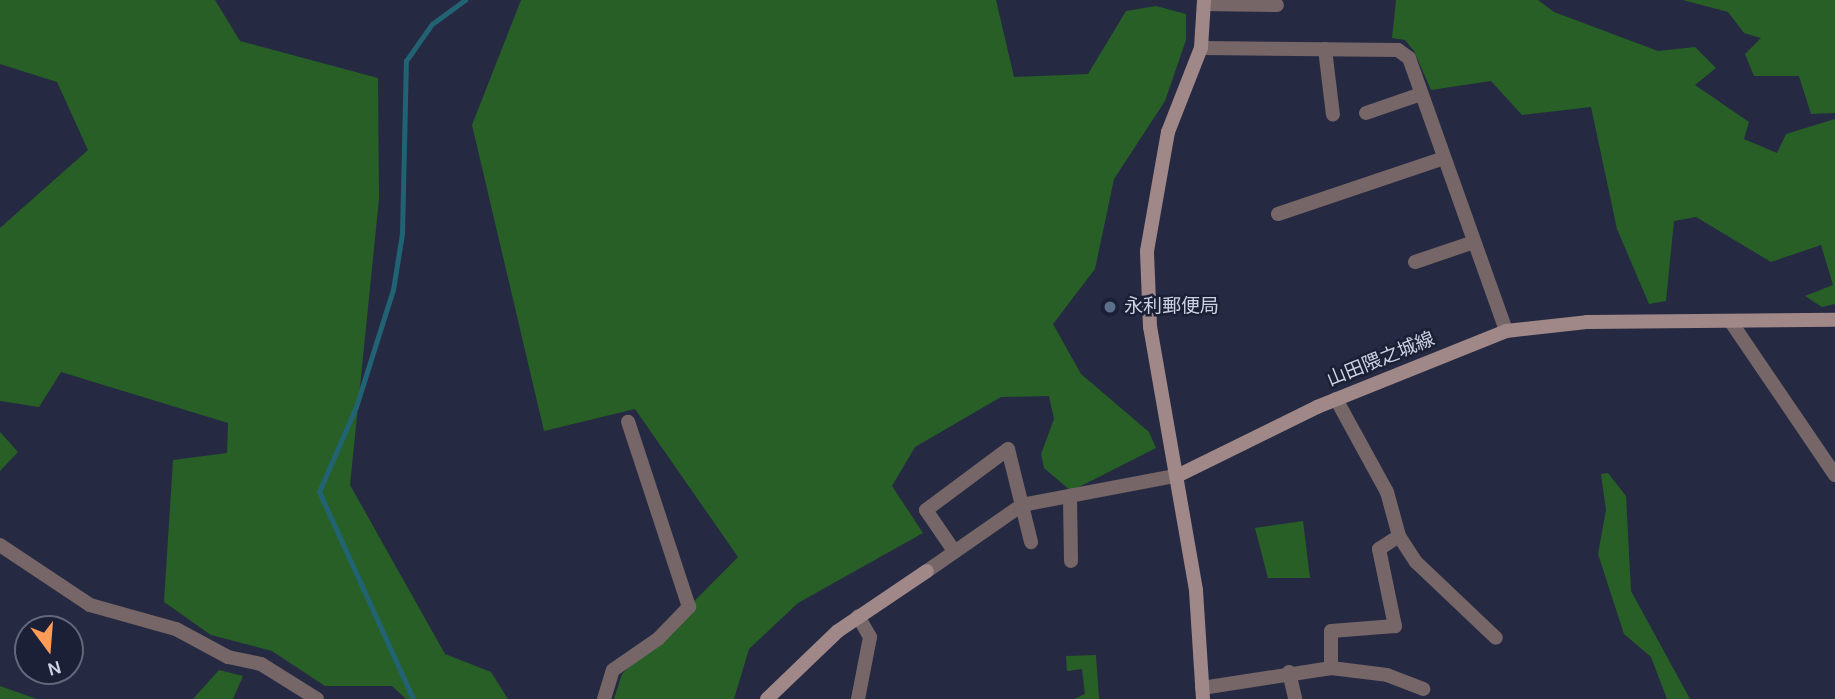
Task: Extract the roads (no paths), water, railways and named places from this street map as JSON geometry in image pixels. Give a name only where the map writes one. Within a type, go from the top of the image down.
[{"type":"main road","points":[[1202,693],[1179,475],[1150,327],[1147,251],[1168,132],[1201,48],[1204,2]]},
{"type":"main road","name":"山田隈之城線","points":[[1179,475],[1336,399],[1506,331],[1542,324],[1835,320]]},
{"type":"main road","points":[[767,699],[795,667],[858,616],[927,571]]},
{"type":"street","points":[[1204,2],[1278,5]]},
{"type":"street","points":[[1201,48],[1398,50],[1409,58],[1506,331]]},
{"type":"street","points":[[1325,48],[1333,115]]},
{"type":"street","points":[[1366,113],[1421,94]]},
{"type":"street","points":[[1278,214],[1444,158]]},
{"type":"street","points":[[1415,262],[1474,242]]},
{"type":"street","points":[[1731,322],[1835,475]]},
{"type":"street","points":[[1336,399],[1387,492],[1399,536],[1416,562],[1496,638]]},
{"type":"street","points":[[604,699],[613,670],[658,639],[689,607],[628,422]]},
{"type":"street","points":[[952,548],[926,510],[1008,449],[1031,542]]},
{"type":"street","points":[[927,571],[952,548],[1022,505],[1179,475]]},
{"type":"street","points":[[1070,497],[1071,561]]},
{"type":"street","points":[[1331,668],[1331,631],[1395,626],[1379,549],[1399,536]]},
{"type":"street","points":[[0,545],[90,605],[176,629],[228,657],[261,664],[317,699]]},
{"type":"street","points":[[858,616],[870,637],[858,699]]},
{"type":"street","points":[[1202,693],[1289,673],[1331,668],[1387,675],[1423,689]]},
{"type":"street","points":[[1289,673],[1294,699]]},
{"type":"waterway","points":[[413,699],[319,492],[356,407],[393,290],[402,234],[406,61],[432,24],[465,0]]},
{"type":"place","name":"永利郵便局","points":[[1110,307]]}]
